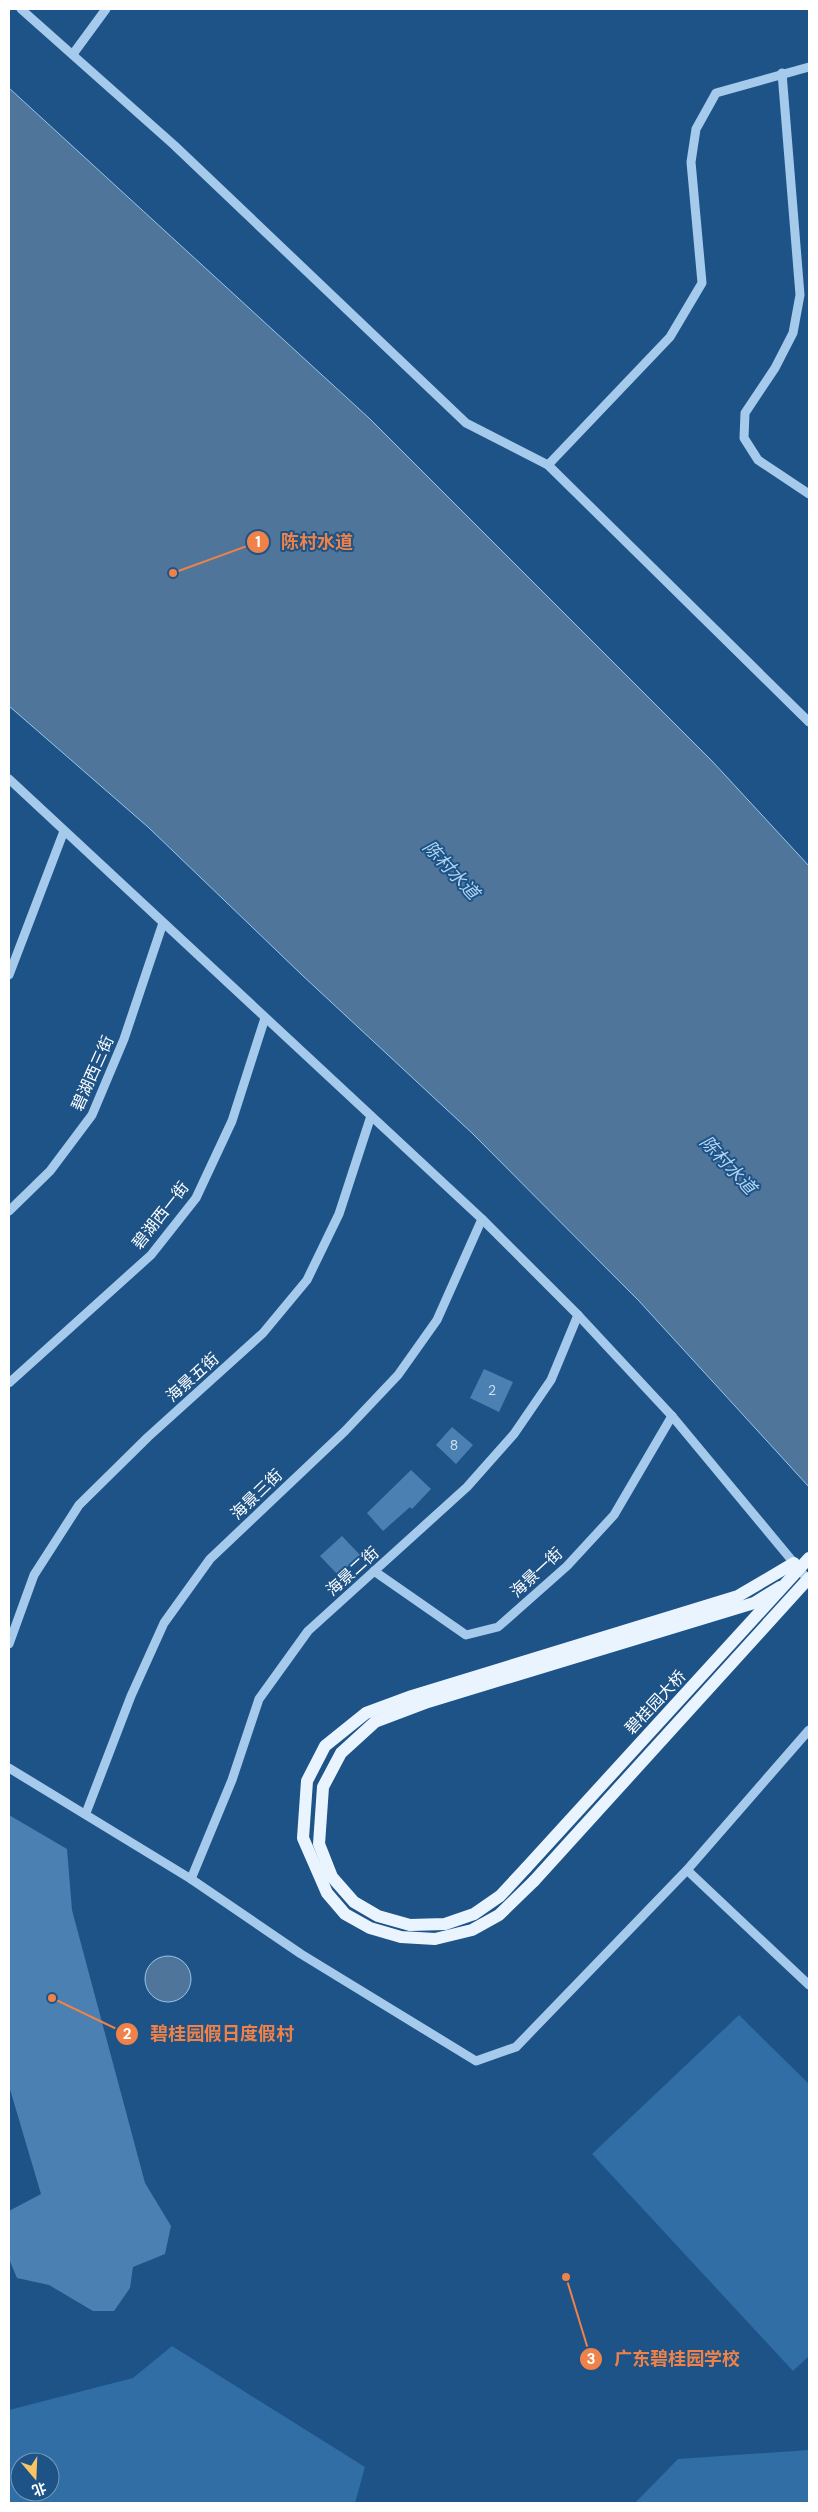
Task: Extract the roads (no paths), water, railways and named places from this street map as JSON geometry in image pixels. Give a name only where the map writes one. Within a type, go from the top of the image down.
[{"type":"main road","name":"碧桂园大桥","points":[[807,1577],[754,1602],[428,1702],[374,1722],[341,1752],[323,1787],[318,1828],[319,1844],[332,1877],[354,1902],[378,1916],[410,1925],[445,1924],[474,1914],[500,1896],[526,1868],[809,1558]]},
{"type":"main road","name":"碧桂园大桥","points":[[794,1564],[738,1596],[412,1696],[366,1713],[326,1746],[307,1781],[303,1838],[327,1893],[345,1914],[370,1928],[401,1937],[435,1939],[472,1930],[498,1915],[534,1881],[807,1577]]},
{"type":"street","points":[[21,9],[174,145],[466,423],[548,465],[809,722]]},
{"type":"street","points":[[73,54],[106,9]]},
{"type":"street","points":[[548,465],[670,337],[702,283],[691,162],[696,129],[716,93],[809,67]]},
{"type":"street","points":[[782,73],[800,295],[794,332],[775,368],[745,413],[744,438],[758,460],[809,494]]},
{"type":"street","points":[[9,779],[482,1219],[578,1315],[672,1416],[794,1564],[807,1577]]},
{"type":"street","points":[[9,975],[64,831]]},
{"type":"street","name":"碧湖西三街","points":[[9,1211],[50,1171],[92,1115],[124,1039],[163,923]]},
{"type":"street","name":"碧湖西一街","points":[[9,1383],[151,1255],[196,1198],[232,1121],[265,1018]]},
{"type":"street","name":"海景五街","points":[[9,1644],[34,1575],[79,1505],[148,1437],[263,1333],[307,1280],[339,1214],[371,1116]]},
{"type":"street","name":"海景三街","points":[[86,1813],[131,1696],[164,1623],[210,1559],[345,1430],[398,1375],[437,1320],[482,1219]]},
{"type":"street","name":"海景二街","points":[[191,1879],[232,1780],[259,1699],[308,1631],[467,1488],[514,1434],[550,1380],[578,1315]]},
{"type":"street","name":"海景一街","points":[[374,1571],[466,1634],[498,1627],[566,1566],[614,1515],[672,1416]]},
{"type":"street","points":[[9,1768],[86,1813],[191,1879],[301,1954],[476,2061],[516,2047],[687,1870],[809,1730]]},
{"type":"street","points":[[687,1870],[809,1985]]},
{"type":"water","points":[[9,88],[370,419],[712,761],[809,866],[809,1487],[639,1301],[473,1134],[302,975],[148,827],[9,706]]},
{"type":"water","points":[[164,1956],[172,1956],[181,1960],[187,1966],[191,1979],[187,1992],[181,1998],[172,2002],[164,2002],[155,1998],[149,1992],[145,1983],[145,1975],[149,1966],[155,1960]]},
{"type":"place","name":"陈村水道","points":[[173,573]]},
{"type":"place","name":"碧桂园假日度假村","points":[[52,1998]]},
{"type":"place","name":"广东碧桂园学校","points":[[566,2277]]}]
